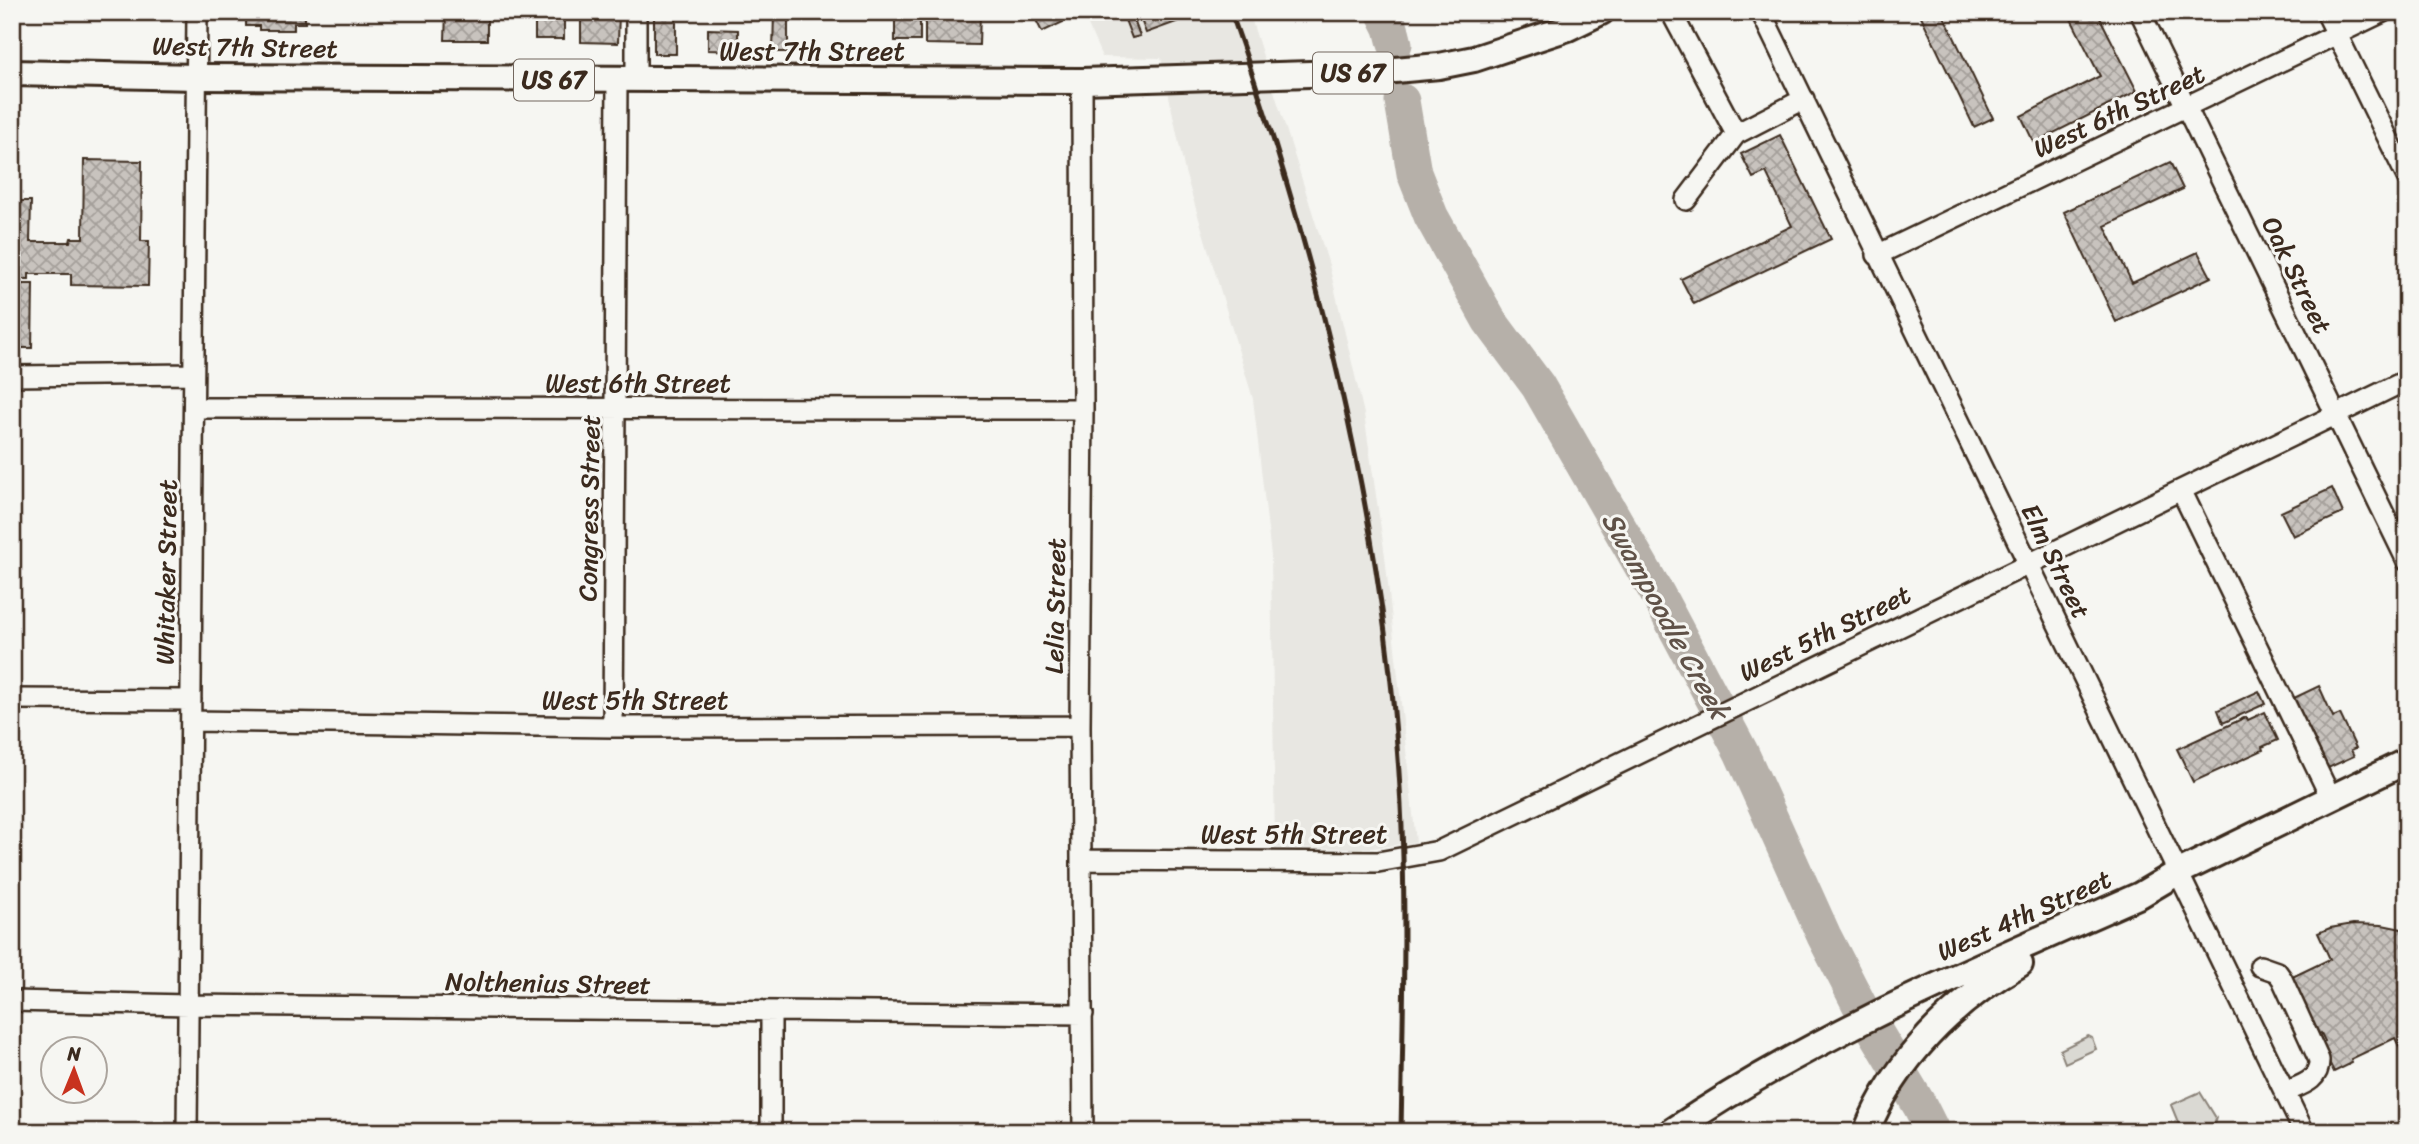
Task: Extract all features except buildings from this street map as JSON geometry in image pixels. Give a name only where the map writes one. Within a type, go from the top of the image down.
[{"type":"main road","name":"West 7th Street","points":[[12,73],[197,78],[1082,81],[1384,71],[1474,60],[1568,28],[1601,12]]},
{"type":"main road","name":"West 4th Street","points":[[1671,1132],[1741,1087],[1845,1030],[2146,892],[2177,873],[2407,761]]},
{"type":"main road","points":[[1867,1129],[1896,1078],[1933,1031],[1975,992],[2074,925]]},
{"type":"street","name":"Whitaker Street","points":[[187,1132],[197,12]]},
{"type":"street","name":"Congress Street","points":[[613,727],[616,410],[627,80],[636,12]]},
{"type":"street","points":[[1671,12],[1737,134]]},
{"type":"street","name":"Elm Street","points":[[1761,12],[2304,1132]]},
{"type":"street","name":"Oak Street","points":[[2140,12],[2407,561]]},
{"type":"street","points":[[2326,12],[2407,177]]},
{"type":"street","name":"West 6th Street","points":[[1877,254],[2383,12]]},
{"type":"street","name":"Lelia Street","points":[[1082,81],[1080,726],[1083,1132]]},
{"type":"street","points":[[1686,200],[1737,134],[1804,99]]},
{"type":"street","points":[[12,376],[193,374]]},
{"type":"street","name":"West 5th Street","points":[[1081,860],[1378,862],[1438,851],[2407,380]]},
{"type":"street","name":"West 6th Street","points":[[194,408],[1083,409]]},
{"type":"street","points":[[2181,491],[2331,798]]},
{"type":"street","points":[[12,699],[191,700]]},
{"type":"street","name":"West 5th Street","points":[[191,721],[613,727],[1080,726]]},
{"type":"street","points":[[2260,966],[2277,972],[2282,979],[2319,1060],[2319,1068],[2313,1079],[2285,1092]]},
{"type":"street","name":"Nolthenius Street","points":[[12,1000],[188,1005],[1083,1014]]},
{"type":"street","points":[[771,1012],[771,1132]]},
{"type":"shaded area","points":[[1082,12],[1249,12],[1329,265],[1364,414],[1385,556],[1416,842],[1373,848],[1275,848],[1271,556],[1253,399],[1185,172],[1161,58],[1102,57]]},
{"type":"shaded area","points":[[2088,1036],[2092,1038],[2096,1049],[2065,1063],[2060,1050]]},
{"type":"shaded area","points":[[2200,1092],[2216,1118],[2214,1124],[2201,1132],[2182,1132],[2171,1105]]},
{"type":"waterway","name":"Swampoodle Creek","points":[[1383,12],[1395,44]]},
{"type":"waterway","name":"Swampoodle Creek","points":[[1402,101],[1414,173],[1431,216],[1489,320],[1538,386],[1658,595],[1741,752],[1824,936],[1859,1004],[1933,1132]]},
{"type":"railway","points":[[1231,12],[1263,106],[1319,298],[1363,492],[1379,590],[1392,689],[1402,831],[1404,960],[1401,1132]]}]
